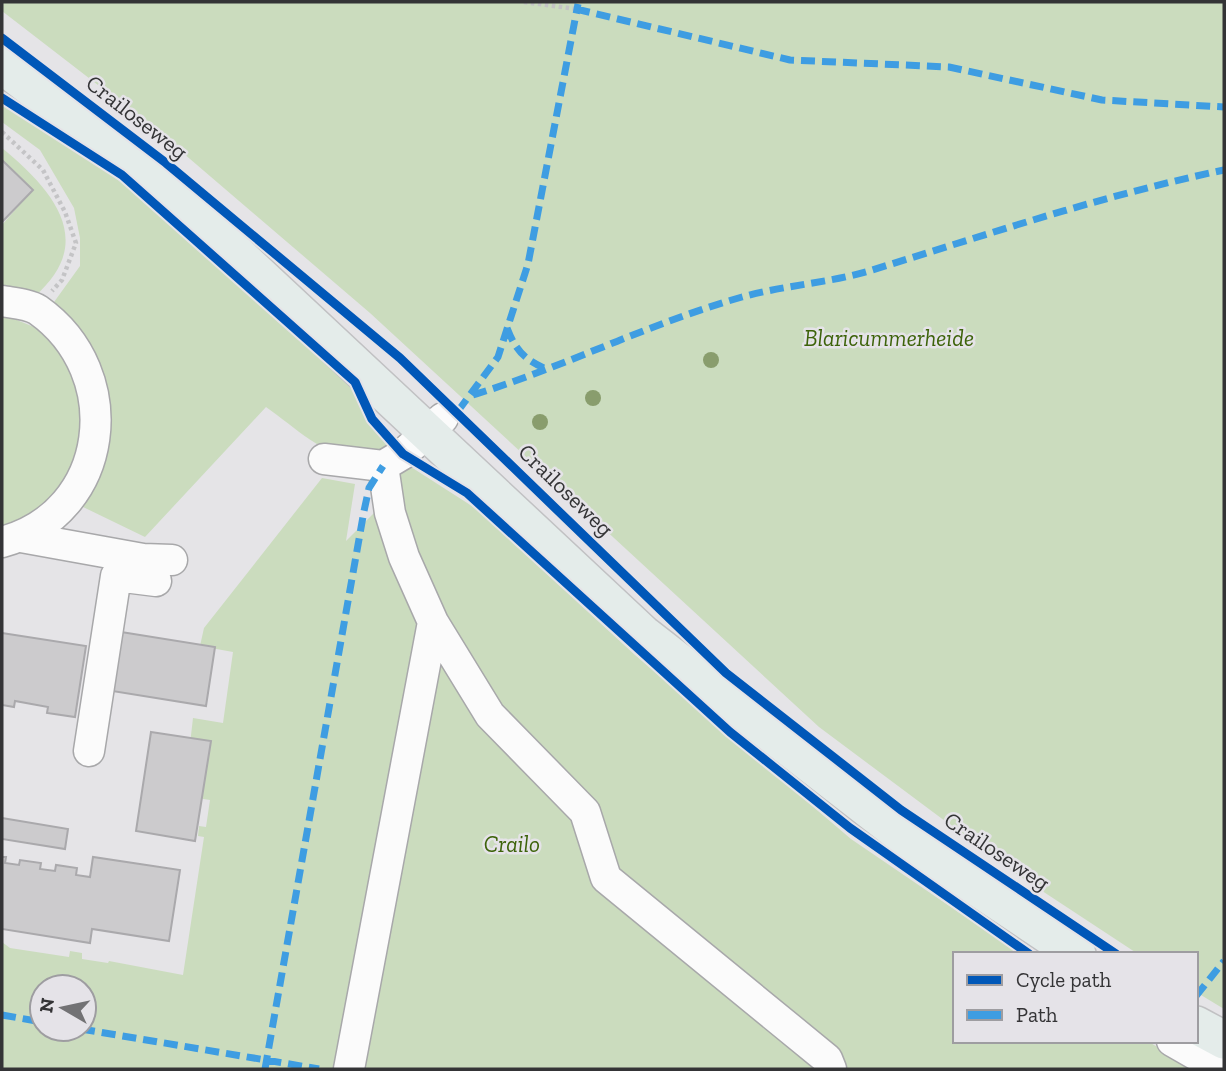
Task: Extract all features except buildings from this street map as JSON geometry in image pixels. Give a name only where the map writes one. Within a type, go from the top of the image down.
[{"type":"main road","name":"Crailoseweg","points":[[2,65],[311,303],[643,634],[920,849],[1074,952]]},
{"type":"main road","points":[[1198,1026],[1224,1040]]},
{"type":"street","points":[[2,301],[36,308],[81,356],[95,397],[96,439],[83,480],[57,513],[11,539]]},
{"type":"street","points":[[324,459],[383,466],[435,425]]},
{"type":"street","points":[[383,466],[390,513],[404,557],[433,622],[490,715],[585,812],[606,878],[827,1059],[831,1069]]},
{"type":"street","points":[[11,539],[143,559],[164,571],[116,576],[89,751]]},
{"type":"street","points":[[349,1069],[433,622]]},
{"type":"street","points":[[1176,1043],[1221,1069]]},
{"type":"path","points":[[524,2],[576,9]]},
{"type":"path","points":[[2,132],[43,170],[65,212],[75,243],[62,280],[36,308]]},
{"type":"green space","name":"Blaricummerheide","points":[[2,2],[1224,2],[1224,1009],[1198,993],[1198,952],[1135,952],[1012,871],[819,727],[370,313],[155,129],[2,11]]},
{"type":"green space","points":[[2,92],[122,183],[352,386],[368,420],[389,446],[372,454],[355,457],[340,454],[324,448],[266,407],[145,537],[81,506],[101,442],[49,309],[80,266],[80,238],[74,208],[40,150],[2,122]]},
{"type":"green space","points":[[2,148],[37,181],[51,198],[61,217],[65,236],[63,255],[54,276],[35,296],[2,291],[2,225],[32,190],[2,160]]},
{"type":"green space","points":[[2,314],[34,327],[57,346],[73,370],[86,426],[69,479],[28,518],[2,528]]},
{"type":"green space","name":"Crailo","points":[[411,467],[475,508],[635,655],[851,839],[1017,952],[953,952],[953,1043],[1150,1043],[1196,1069],[2,1069],[2,942],[10,948],[69,957],[70,951],[82,953],[82,959],[109,961],[183,975],[204,837],[198,836],[199,826],[206,827],[210,800],[184,796],[193,718],[223,723],[233,652],[200,646],[204,628],[322,478],[355,484],[346,541],[394,493],[399,468]]},
{"type":"marked path","points":[[458,411],[498,357],[528,264],[578,4]]},
{"type":"marked path","points":[[576,9],[790,60],[949,67],[1102,100],[1224,107]]},
{"type":"marked path","points":[[473,395],[540,372],[674,319],[742,297],[856,274],[1091,203],[1224,170]]},
{"type":"marked path","points":[[507,328],[522,353],[546,369]]},
{"type":"marked path","points":[[265,1069],[364,511],[369,488],[383,466]]},
{"type":"marked path","points":[[1198,994],[1224,961]]},
{"type":"marked path","points":[[2,1015],[28,1020]]},
{"type":"marked path","points":[[98,1032],[319,1069]]},
{"type":"cycle path","points":[[2,38],[166,163],[400,358],[726,673],[901,810],[1113,952]]},
{"type":"cycle path","points":[[2,98],[122,175],[355,382],[372,419],[403,454],[467,493],[730,732],[850,828],[1026,952]]}]
